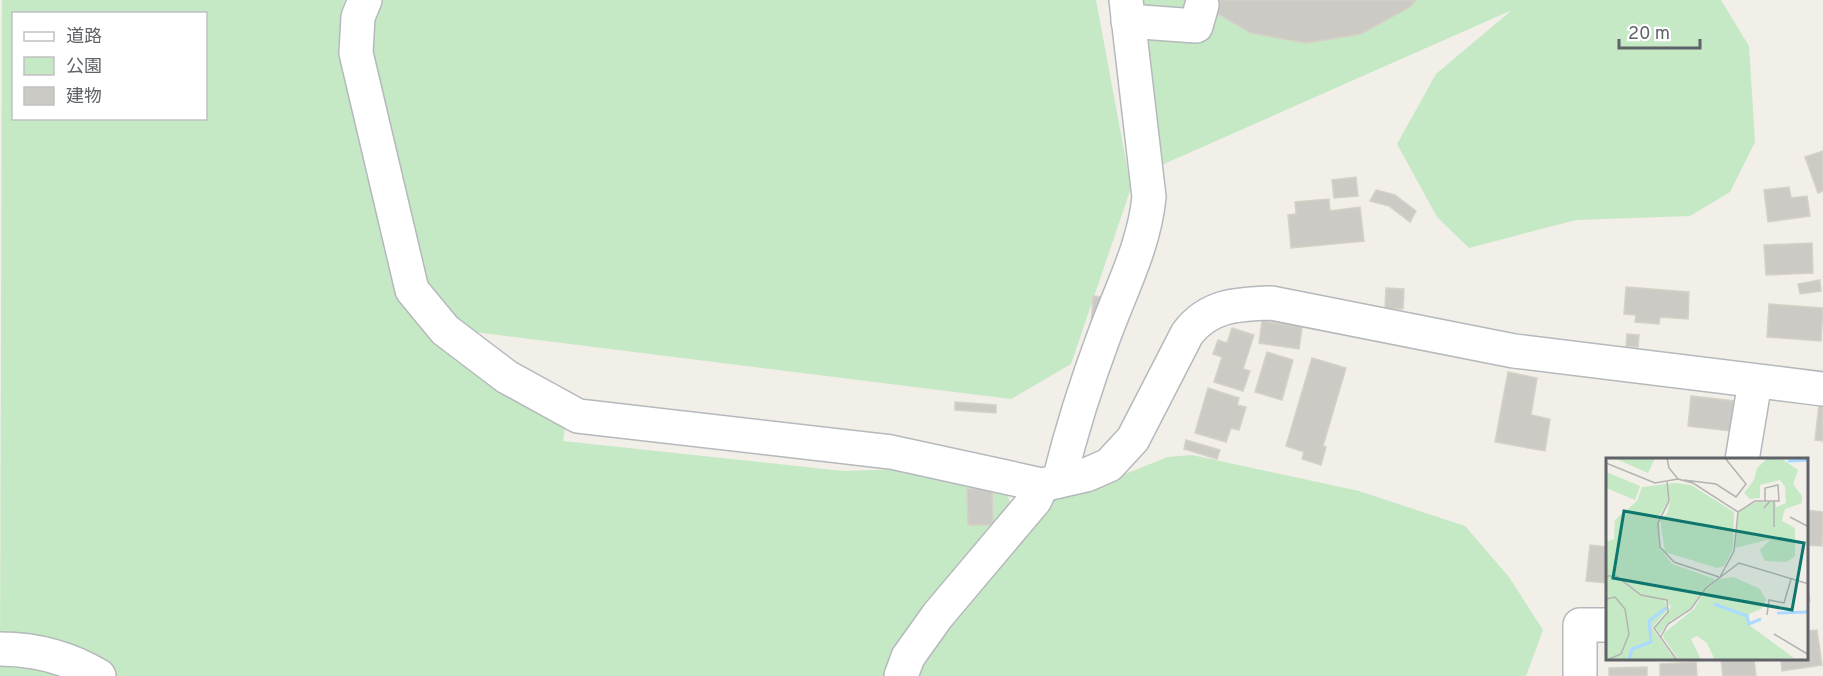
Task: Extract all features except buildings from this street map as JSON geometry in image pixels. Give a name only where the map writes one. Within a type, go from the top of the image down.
[{"type":"street","points":[[364,0],[358,17],[356,53],[412,290],[445,330],[507,377],[578,416],[891,452],[1051,483],[1086,476],[1108,465],[1122,453],[1133,439],[1187,334],[1197,320],[1214,310],[1237,303],[1271,303],[1514,351],[1823,389]]},
{"type":"street","points":[[901,676],[908,657],[938,615],[1051,483],[1119,295],[1136,260],[1146,222],[1149,196],[1127,10],[1196,26],[1202,5]]},
{"type":"street","points":[[1742,458],[1755,382]]},
{"type":"street","points":[[1580,676],[1580,625],[1606,626]]},
{"type":"street","points":[[0,649],[30,649],[84,667],[99,676]]},
{"type":"green space","points":[[2,0],[345,0],[340,14],[408,295],[566,421],[563,441],[843,471],[905,469],[1007,493],[1011,505],[889,676],[0,676]]},
{"type":"green space","points":[[373,0],[1096,0],[1131,188],[1071,364],[1011,399],[467,331],[420,287],[361,24]]},
{"type":"green space","points":[[1117,0],[1721,0],[1749,46],[1755,142],[1730,192],[1690,216],[1576,220],[1469,248],[1437,217],[1397,144],[1436,74],[1512,10],[1148,171]]},
{"type":"green space","points":[[1192,455],[1359,491],[1465,526],[1509,577],[1543,630],[1526,676],[917,676],[929,646],[1052,499],[1105,482],[1168,457]]}]
